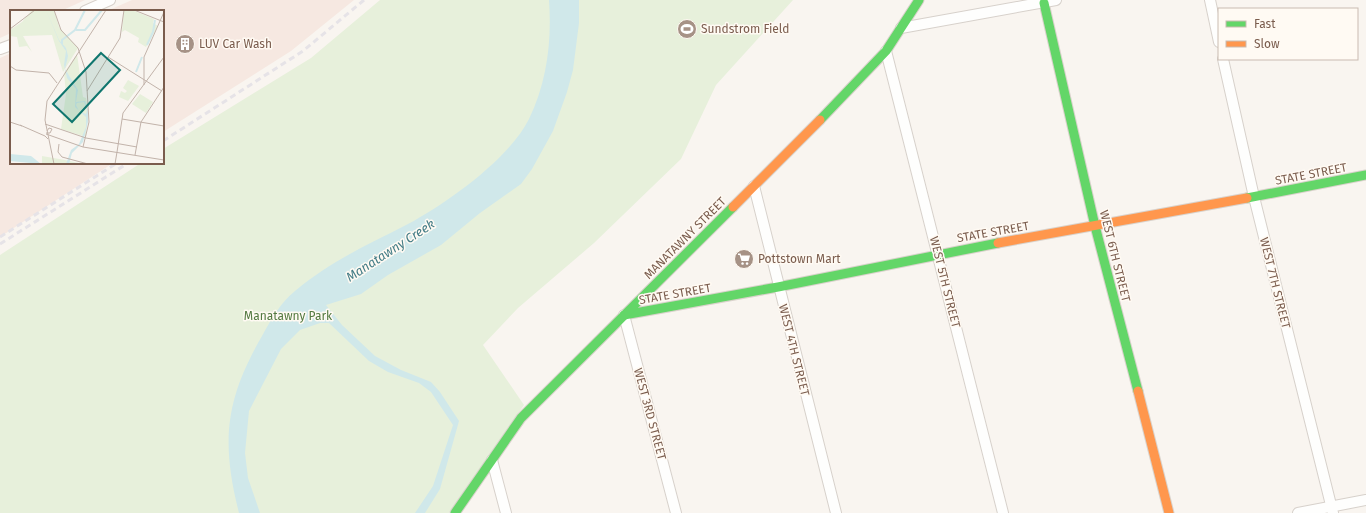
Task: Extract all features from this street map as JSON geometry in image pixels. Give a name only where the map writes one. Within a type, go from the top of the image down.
[{"type":"street","name":"MANATAWNY STREET","points":[[455,513],[521,418],[754,186],[886,51],[919,0]]},
{"type":"street","points":[[901,28],[1056,0]]},
{"type":"street","points":[[1210,0],[1218,37]]},
{"type":"street","name":"WEST 6TH STREET","points":[[1044,2],[1095,226],[1169,513]]},
{"type":"street","points":[[89,10],[105,5]]},
{"type":"street","points":[[0,50],[10,45]]},
{"type":"street","name":"WEST 5TH STREET","points":[[886,51],[1003,513]]},
{"type":"street","name":"WEST 7TH STREET","points":[[1223,60],[1254,197],[1332,510]]},
{"type":"street","name":"STATE STREET","points":[[624,315],[778,287],[938,254],[1254,197],[1366,175]]},
{"type":"street","name":"WEST 4TH STREET","points":[[754,186],[778,287],[836,513]]},
{"type":"street","name":"WEST 3RD STREET","points":[[624,315],[676,513]]},
{"type":"street","points":[[492,460],[506,513]]},
{"type":"street","points":[[1298,513],[1332,510],[1366,500]]},
{"type":"shaded area","points":[[0,0],[85,0],[63,10],[10,10],[10,33],[0,38]]},
{"type":"shaded area","points":[[132,0],[354,0],[291,51],[164,131],[164,10],[109,10]]},
{"type":"shaded area","points":[[10,53],[10,164],[111,164],[0,237],[0,58]]},
{"type":"green space","name":"Manatawny Park","points":[[380,0],[793,0],[716,85],[681,159],[594,243],[518,308],[483,345],[524,405],[449,513],[0,513],[0,255],[139,164],[164,164],[164,148],[311,58]]},
{"type":"water","name":"Manatawny Creek","points":[[549,0],[579,0],[579,23],[573,70],[567,92],[553,131],[532,169],[521,184],[480,213],[441,245],[388,275],[361,294],[326,305],[342,325],[375,356],[401,370],[431,382],[440,392],[459,421],[440,489],[425,513],[415,513],[433,486],[453,425],[431,392],[419,383],[388,372],[369,361],[329,323],[320,323],[300,330],[281,349],[249,411],[245,453],[248,478],[260,513],[239,513],[233,488],[230,464],[230,422],[240,381],[250,359],[276,312],[290,295],[309,280],[336,262],[408,224],[441,204],[476,179],[507,149],[520,134],[529,119],[540,91],[549,46]]},
{"type":"railway","points":[[164,140],[303,51],[364,0]]},
{"type":"railway","points":[[0,237],[115,164]]},
{"type":"railway","points":[[0,244],[126,164]]},
{"type":"traffic: fast","points":[[820,120],[886,51],[919,0]]},
{"type":"traffic: fast","points":[[1044,3],[1095,226],[1138,391]]},
{"type":"traffic: fast","points":[[1247,198],[1366,175]]},
{"type":"traffic: fast","points":[[455,513],[521,418],[733,207]]},
{"type":"traffic: fast","points":[[624,315],[778,287],[998,243]]},
{"type":"traffic: slow","points":[[733,207],[820,120]]},
{"type":"traffic: slow","points":[[998,243],[1247,198]]},
{"type":"traffic: slow","points":[[1138,391],[1169,513]]},
{"type":"place","name":"Sundstrom Field","points":[[687,29]]},
{"type":"place","name":"LUV Car Wash","points":[[185,44]]},
{"type":"place","name":"Pottstown Mart","points":[[744,259]]}]
